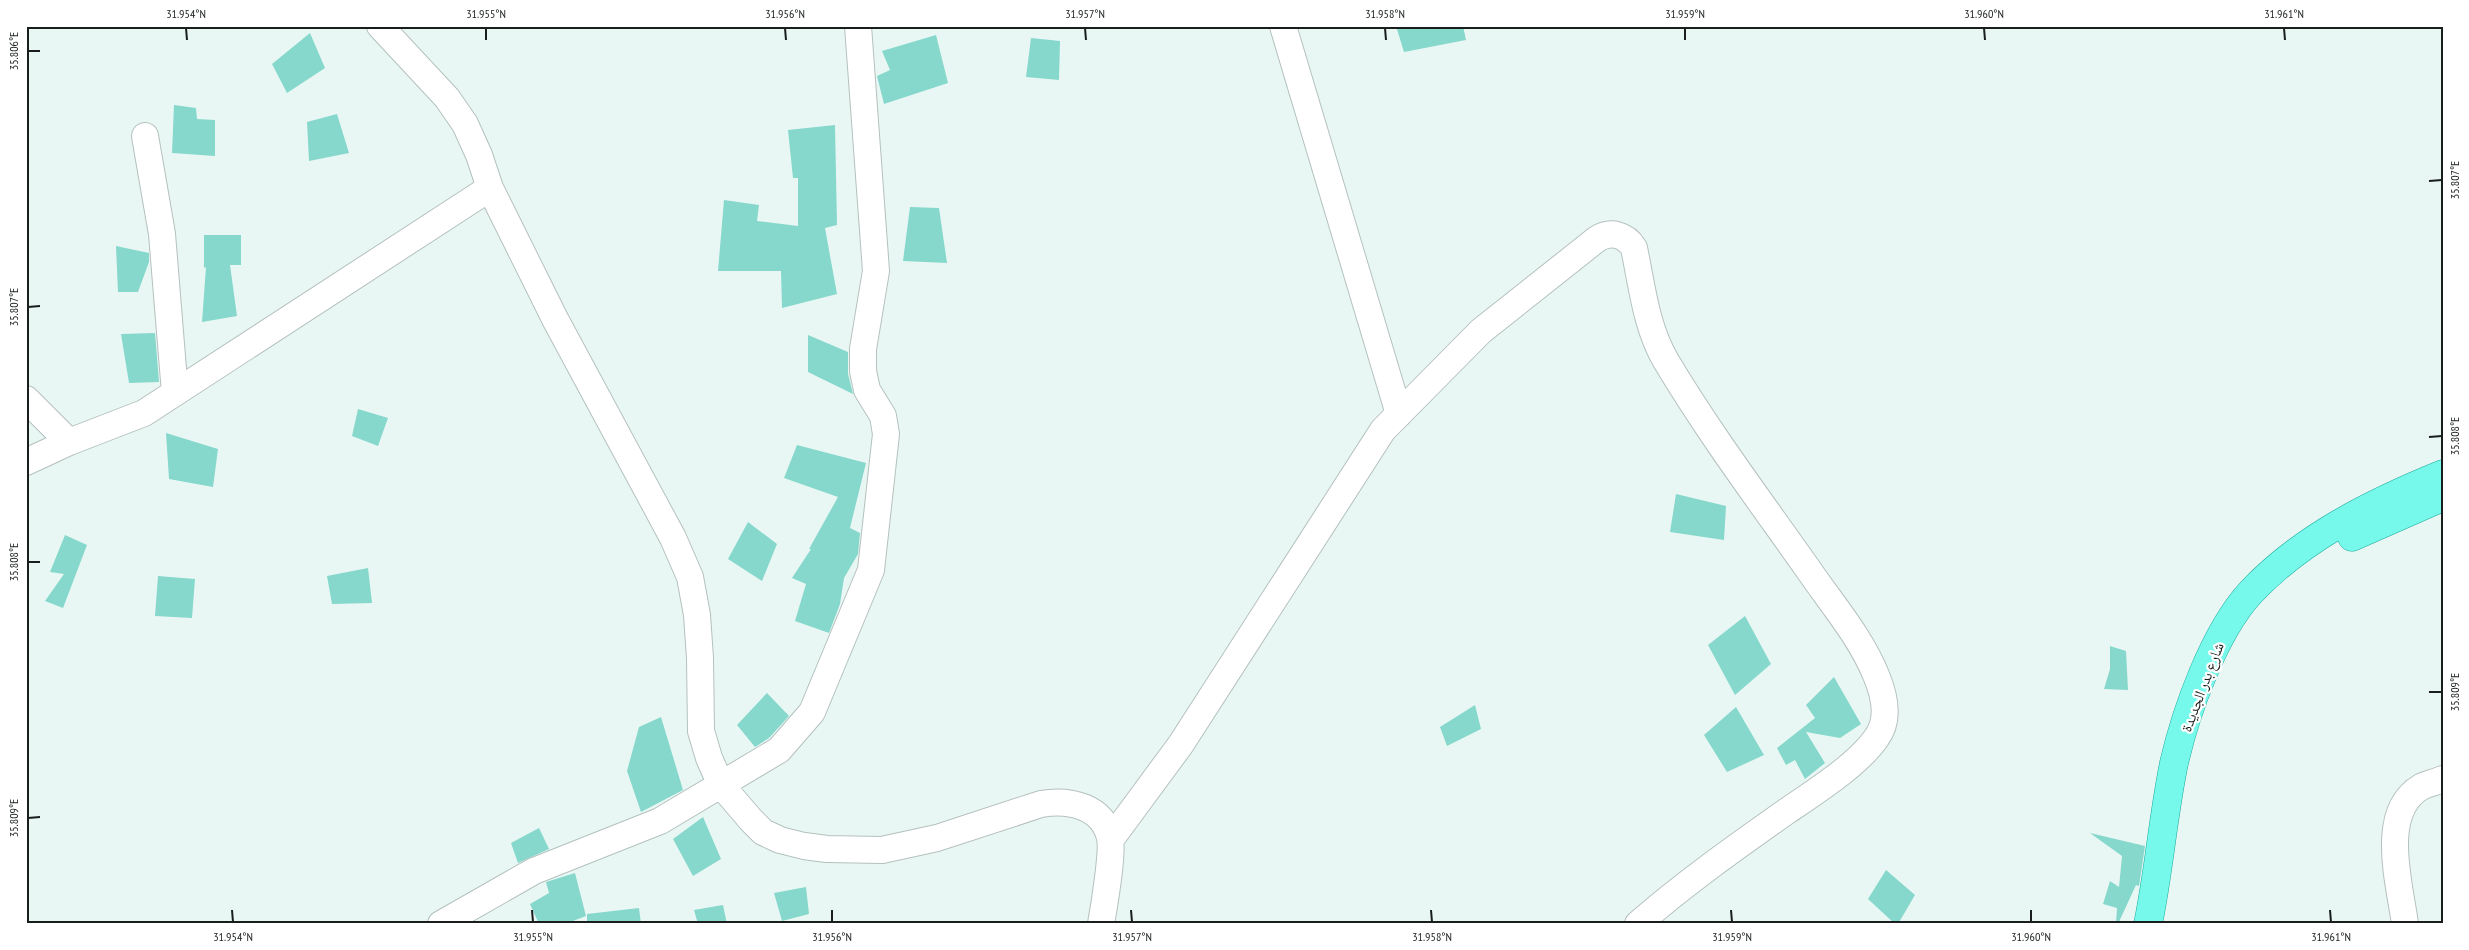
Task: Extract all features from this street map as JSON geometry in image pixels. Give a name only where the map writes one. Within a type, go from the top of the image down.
[{"type":"main road","name":"شارع بدر الجديدة","points":[[2148,924],[2174,762],[2206,667],[2218,641],[2235,612],[2251,593],[2281,565],[2338,524],[2398,492],[2443,474]]},
{"type":"main road","name":"شارع بدر الجديدة","points":[[2159,924],[2175,832],[2198,731],[2233,652],[2253,619],[2301,569],[2335,545],[2443,496]]},
{"type":"street","points":[[441,924],[534,872],[660,821],[779,750],[812,712],[872,561],[886,434],[882,416],[867,390],[863,371],[863,349],[876,271],[858,26]]},
{"type":"street","points":[[1283,26],[1399,414]]},
{"type":"street","points":[[390,29],[447,98],[465,124],[479,155],[490,188],[555,319],[673,538],[690,577],[697,615],[700,658],[701,731],[709,758],[721,785],[763,832],[780,840],[804,846],[827,849],[882,850],[937,838],[1041,804],[1057,801],[1074,802],[1088,809],[1099,818],[1111,840]]},
{"type":"street","points":[[145,136],[162,234],[175,393]]},
{"type":"street","points":[[26,462],[68,442],[144,413],[490,188]]},
{"type":"street","points":[[1101,924],[1111,840],[1181,744],[1383,430],[1480,331],[1597,239],[1610,234],[1620,235],[1630,241],[1634,248],[1651,326],[1665,359],[1733,463],[1859,642],[1876,675],[1884,700],[1884,718],[1879,735],[1866,751],[1813,793],[1672,894],[1638,924]]},
{"type":"street","points":[[26,399],[68,442]]},
{"type":"street","points":[[2404,924],[2395,856],[2394,831],[2399,816],[2409,798],[2420,788],[2443,779]]},
{"type":"building","points":[[1396,26],[1463,26],[1466,40],[1404,52]]},
{"type":"building","points":[[310,33],[325,68],[287,93],[272,64]]},
{"type":"building","points":[[936,35],[948,83],[884,104],[877,76],[890,70],[882,51]]},
{"type":"building","points":[[1031,38],[1060,41],[1059,80],[1026,77]]},
{"type":"building","points":[[174,105],[196,108],[197,119],[215,120],[215,156],[172,153]]},
{"type":"building","points":[[337,114],[349,153],[309,161],[307,122]]},
{"type":"building","points":[[835,125],[837,225],[825,228],[837,294],[782,308],[781,271],[718,271],[724,200],[759,205],[757,221],[798,226],[798,178],[793,178],[788,130]]},
{"type":"building","points":[[910,207],[939,208],[947,263],[903,261]]},
{"type":"building","points":[[204,235],[241,235],[241,265],[230,265],[237,316],[202,322],[206,267],[204,268]]},
{"type":"building","points":[[116,246],[149,253],[149,262],[138,292],[118,292]]},
{"type":"building","points":[[155,333],[159,382],[129,383],[121,334]]},
{"type":"building","points":[[808,335],[848,352],[848,374],[853,394],[808,372]]},
{"type":"building","points":[[358,409],[388,418],[378,446],[352,436]]},
{"type":"building","points":[[166,433],[218,449],[213,487],[169,479]]},
{"type":"building","points":[[797,445],[866,463],[850,528],[860,533],[858,554],[844,578],[840,604],[829,633],[795,621],[806,584],[792,578],[811,549],[809,549],[838,497],[784,478]]},
{"type":"building","points":[[1676,494],[1726,506],[1724,540],[1670,532]]},
{"type":"building","points":[[748,522],[777,544],[762,581],[728,559]]},
{"type":"building","points":[[65,535],[87,545],[63,608],[45,601],[64,574],[50,572]]},
{"type":"building","points":[[368,568],[372,603],[332,604],[327,576]]},
{"type":"building","points":[[158,576],[195,579],[192,618],[155,616]]},
{"type":"building","points":[[1745,616],[1771,664],[1735,695],[1708,645]]},
{"type":"building","points":[[2110,646],[2126,651],[2128,690],[2104,689],[2110,669]]},
{"type":"building","points":[[1834,677],[1861,724],[1840,738],[1806,732],[1825,763],[1805,779],[1795,760],[1786,765],[1777,748],[1815,718],[1806,705]]},
{"type":"building","points":[[767,693],[789,716],[769,738],[755,747],[737,725]]},
{"type":"building","points":[[1475,705],[1481,729],[1447,746],[1440,727]]},
{"type":"building","points":[[1736,707],[1764,755],[1727,772],[1704,735]]},
{"type":"building","points":[[661,717],[683,790],[641,812],[627,771],[639,727]]},
{"type":"building","points":[[703,817],[721,859],[693,876],[673,839]]},
{"type":"building","points":[[539,828],[549,849],[518,863],[511,843]]},
{"type":"building","points":[[2090,833],[2145,846],[2139,886],[2136,885],[2118,924],[2116,924],[2117,908],[2103,904],[2110,881],[2119,887],[2122,856]]},
{"type":"building","points":[[1886,870],[1915,895],[1898,924],[1895,924],[1868,899]]},
{"type":"building","points":[[575,873],[586,916],[565,924],[539,924],[530,904],[549,893],[546,882]]},
{"type":"building","points":[[806,887],[809,914],[782,921],[774,893]]},
{"type":"building","points":[[723,905],[727,924],[698,924],[694,910]]},
{"type":"building","points":[[639,908],[641,924],[587,924],[587,914]]}]
